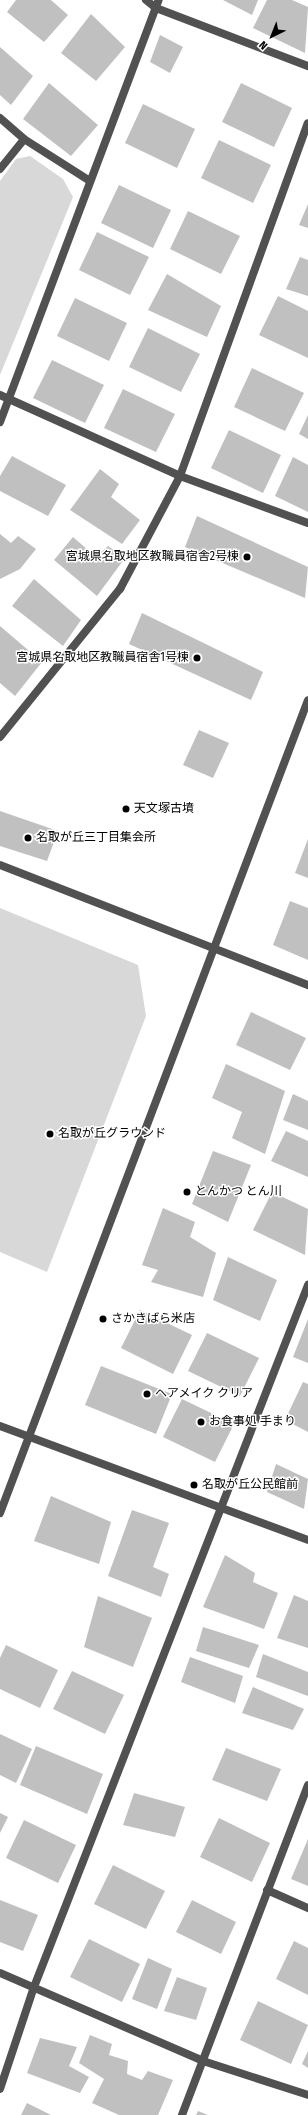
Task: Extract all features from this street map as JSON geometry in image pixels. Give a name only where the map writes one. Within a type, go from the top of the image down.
[{"type":"street","points":[[146,0],[308,66]]},
{"type":"street","points":[[0,422],[158,4]]},
{"type":"street","points":[[0,118],[24,139],[90,181]]},
{"type":"street","points":[[0,737],[120,589],[180,476],[308,123]]},
{"type":"street","points":[[0,169],[24,139]]},
{"type":"street","points":[[0,395],[8,402],[180,476],[308,523]]},
{"type":"street","points":[[0,1513],[216,948],[308,700]]},
{"type":"street","points":[[0,865],[308,985]]},
{"type":"street","points":[[0,2089],[34,1987],[223,1508],[308,1285]]},
{"type":"street","points":[[0,1426],[308,1540]]},
{"type":"street","points":[[182,2115],[308,1785]]},
{"type":"street","points":[[267,1890],[308,1908]]},
{"type":"street","points":[[0,1973],[203,2061],[308,2095]]},
{"type":"shaded area","points":[[30,156],[63,179],[73,197],[0,375],[0,181],[16,159]]},
{"type":"shaded area","name":"名取が丘グラウンド","points":[[0,908],[138,965],[146,1016],[47,1272],[0,1252]]},
{"type":"building","points":[[16,0],[51,0],[68,15],[44,42],[7,12]]},
{"type":"building","points":[[223,0],[258,0],[252,15]]},
{"type":"building","points":[[267,0],[292,0],[308,7],[305,53],[253,28]]},
{"type":"building","points":[[91,14],[125,47],[96,81],[61,53]]},
{"type":"building","points":[[160,35],[183,47],[170,73],[150,62]]},
{"type":"building","points":[[0,47],[33,76],[11,105],[0,95]]},
{"type":"building","points":[[49,83],[98,125],[71,156],[23,119]]},
{"type":"building","points":[[241,83],[292,108],[274,147],[222,122]]},
{"type":"building","points":[[143,104],[195,129],[177,168],[125,143]]},
{"type":"building","points":[[219,140],[271,165],[253,203],[201,178]]},
{"type":"building","points":[[119,185],[171,210],[153,248],[101,223]]},
{"type":"building","points":[[308,204],[308,228],[299,225]]},
{"type":"building","points":[[188,211],[240,236],[221,274],[170,249]]},
{"type":"building","points":[[97,232],[149,257],[130,295],[79,270]]},
{"type":"building","points":[[300,257],[308,260],[308,296],[286,289]]},
{"type":"building","points":[[167,274],[221,306],[207,337],[148,310]]},
{"type":"building","points":[[278,296],[308,311],[308,358],[259,335]]},
{"type":"building","points":[[75,298],[127,323],[109,361],[57,336]]},
{"type":"building","points":[[148,328],[200,354],[181,392],[129,367]]},
{"type":"building","points":[[52,360],[104,385],[85,423],[33,398]]},
{"type":"building","points":[[252,368],[304,393],[285,431],[234,407]]},
{"type":"building","points":[[123,389],[175,414],[156,452],[104,428]]},
{"type":"building","points":[[308,415],[308,439],[299,434]]},
{"type":"building","points":[[229,430],[281,455],[263,493],[211,468]]},
{"type":"building","points":[[12,456],[66,485],[48,516],[0,491],[0,476]]},
{"type":"building","points":[[293,457],[308,465],[308,512],[275,496]]},
{"type":"building","points":[[100,469],[119,484],[111,497],[140,520],[122,544],[70,510]]},
{"type":"building","name":"宮城県名取地区教職員宿舎2号棟","points":[[197,516],[308,567],[305,598],[185,547]]},
{"type":"building","points":[[0,534],[11,543],[18,536],[36,549],[20,569],[0,579]]},
{"type":"building","points":[[73,537],[96,557],[108,546],[125,558],[97,596],[54,560]]},
{"type":"building","points":[[34,579],[81,620],[63,646],[12,606]]},
{"type":"building","name":"宮城県名取地区教職員宿舎1号棟","points":[[142,613],[263,672],[251,700],[129,644]]},
{"type":"building","points":[[0,626],[42,662],[15,696],[0,683]]},
{"type":"building","points":[[199,730],[229,743],[213,778],[183,765]]},
{"type":"building","name":"名取が丘三丁目集会所","points":[[0,811],[58,831],[47,861],[0,846]]},
{"type":"building","points":[[308,839],[308,878],[295,873]]},
{"type":"building","points":[[290,901],[308,908],[308,960],[273,945]]},
{"type":"building","points":[[251,1012],[306,1038],[290,1070],[236,1045]]},
{"type":"building","points":[[226,1064],[285,1091],[265,1154],[232,1138],[242,1112],[212,1098]]},
{"type":"building","points":[[293,1094],[308,1101],[308,1130],[283,1120]]},
{"type":"building","points":[[286,1131],[308,1141],[308,1177],[271,1161]]},
{"type":"building","points":[[213,1151],[251,1165],[228,1222],[192,1204]]},
{"type":"building","points":[[272,1192],[308,1209],[305,1255],[253,1230]]},
{"type":"building","points":[[163,1208],[195,1222],[190,1237],[216,1253],[203,1297],[151,1282],[158,1270],[142,1265]]},
{"type":"building","points":[[228,1257],[277,1280],[260,1321],[213,1300]]},
{"type":"building","points":[[140,1310],[192,1335],[173,1374],[121,1348]]},
{"type":"building","points":[[308,1319],[308,1363],[293,1357]]},
{"type":"building","points":[[207,1333],[259,1358],[240,1396],[188,1371]]},
{"type":"building","points":[[101,1366],[172,1394],[156,1434],[85,1405]]},
{"type":"building","points":[[303,1382],[308,1384],[308,1432],[285,1420]]},
{"type":"building","points":[[182,1399],[234,1424],[215,1462],[163,1437]]},
{"type":"building","points":[[276,1464],[308,1479],[304,1509],[267,1492]]},
{"type":"building","points":[[51,1496],[111,1522],[99,1564],[34,1541]]},
{"type":"building","points":[[132,1510],[169,1523],[153,1567],[169,1574],[161,1597],[108,1576]]},
{"type":"building","points":[[225,1555],[255,1573],[253,1582],[278,1593],[264,1629],[203,1607]]},
{"type":"building","points":[[294,1595],[308,1601],[308,1648],[277,1638]]},
{"type":"building","points":[[98,1596],[152,1618],[133,1667],[84,1647]]},
{"type":"building","points":[[203,1627],[259,1645],[249,1668],[196,1651]]},
{"type":"building","points":[[6,1645],[58,1670],[40,1708],[0,1689],[0,1658]]},
{"type":"building","points":[[263,1654],[308,1672],[308,1696],[256,1677]]},
{"type":"building","points":[[190,1657],[243,1676],[235,1703],[181,1682]]},
{"type":"building","points":[[72,1671],[124,1695],[105,1734],[53,1709]]},
{"type":"building","points":[[253,1687],[304,1709],[293,1730],[242,1713]]},
{"type":"building","points":[[0,1734],[32,1749],[16,1783],[0,1775]]},
{"type":"building","points":[[36,1746],[103,1774],[87,1814],[20,1785]]},
{"type":"building","points":[[226,1748],[281,1769],[267,1801],[212,1780]]},
{"type":"building","points":[[134,1793],[185,1807],[175,1837],[123,1825]]},
{"type":"building","points":[[0,1813],[8,1817],[0,1833]]},
{"type":"building","points":[[219,1818],[270,1843],[252,1882],[200,1857]]},
{"type":"building","points":[[24,1820],[76,1845],[58,1883],[6,1858]]},
{"type":"building","points":[[308,1839],[308,1886],[291,1879]]},
{"type":"building","points":[[113,1865],[165,1891],[146,1929],[94,1904]]},
{"type":"building","points":[[0,1900],[38,1915],[23,1951],[0,1942]]},
{"type":"building","points":[[192,1900],[236,1922],[221,1954],[176,1932]]},
{"type":"building","points":[[89,1939],[140,1964],[122,2002],[70,1977]]},
{"type":"building","points":[[294,1941],[308,1948],[308,1995],[276,1979]]},
{"type":"building","points":[[148,1958],[172,1969],[157,2009],[132,1999]]},
{"type":"building","points":[[177,1977],[207,1988],[196,2020],[164,2011]]},
{"type":"building","points":[[258,2001],[308,2025],[291,2064],[240,2040]]},
{"type":"building","points":[[90,2035],[112,2044],[109,2055],[128,2061],[127,2074],[142,2080],[148,2071],[173,2080],[158,2115],[119,2115],[92,2103],[104,2079],[79,2063]]},
{"type":"building","points":[[40,2038],[77,2047],[69,2066],[89,2077],[80,2093],[27,2073]]},
{"type":"building","points":[[308,2051],[308,2068],[302,2064]]},
{"type":"building","points":[[27,2103],[51,2115],[21,2115]]},
{"type":"building","points":[[198,2111],[208,2115],[196,2115]]},
{"type":"place","name":"宮城県名取地区教職員宿舎2号棟","points":[[247,557]]},
{"type":"place","name":"宮城県名取地区教職員宿舎1号棟","points":[[197,658]]},
{"type":"place","name":"天文塚古墳","points":[[126,809]]},
{"type":"place","name":"名取が丘三丁目集会所","points":[[28,838]]},
{"type":"place","name":"名取が丘グラウンド","points":[[50,1134]]},
{"type":"place","name":"とんかつ とん川","points":[[187,1192]]},
{"type":"place","name":"さかきばら米店","points":[[103,1319]]},
{"type":"place","name":"ヘアメイク クリア","points":[[147,1394]]},
{"type":"place","name":"お食事処 手まり","points":[[201,1422]]},
{"type":"place","name":"名取が丘公民館前","points":[[194,1485]]}]
